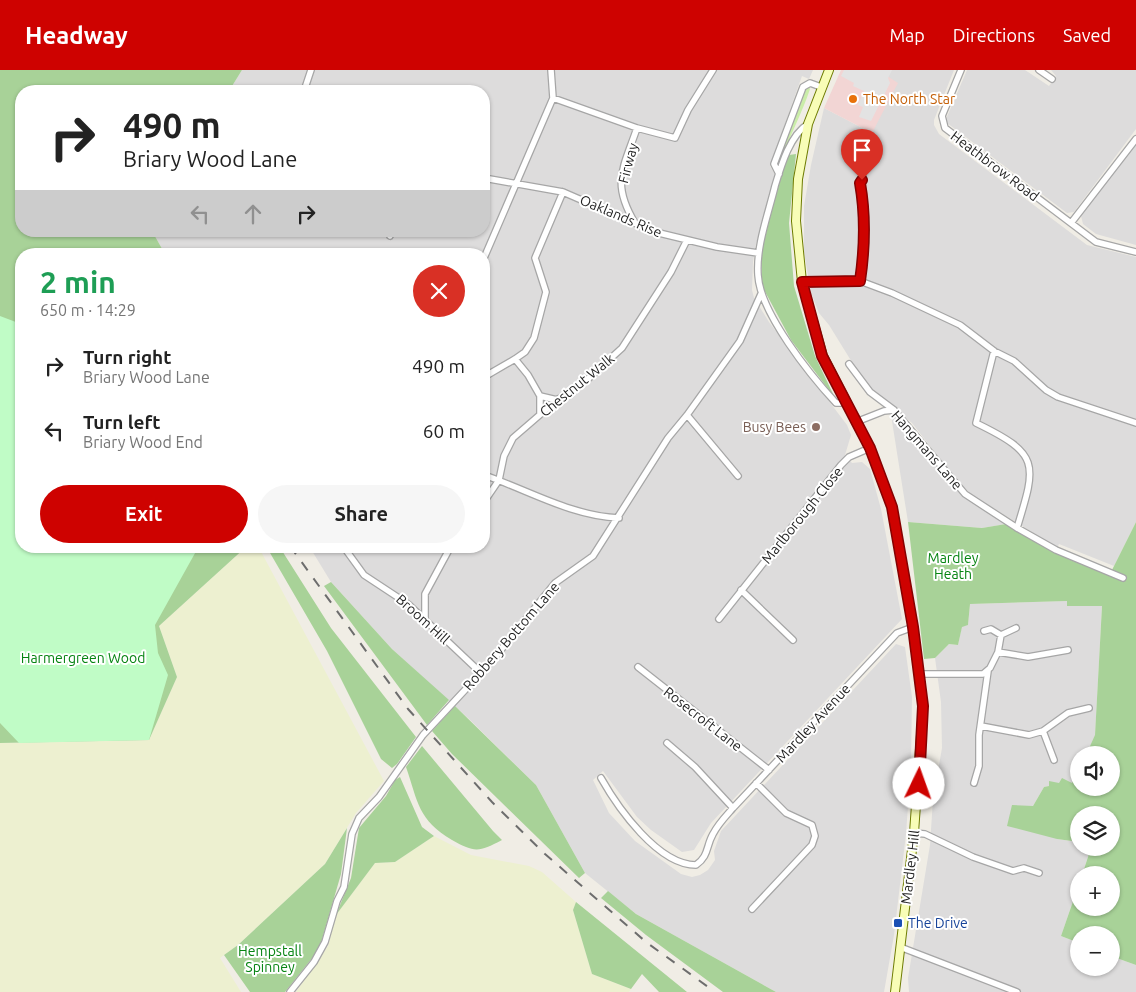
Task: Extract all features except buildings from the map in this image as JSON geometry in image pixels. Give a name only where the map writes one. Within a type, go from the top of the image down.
[{"type":"main road","name":"Mardley Hill","points":[[829,70],[808,124],[802,148],[796,221],[802,282],[822,356],[870,448],[892,507],[913,627],[923,706],[914,833],[895,992]]},
{"type":"street","points":[[306,85],[311,70]]},
{"type":"street","points":[[488,248],[553,98],[551,70]]},
{"type":"street","points":[[637,128],[661,136],[675,138],[688,110],[713,70]]},
{"type":"street","name":"Heathbrow Road","points":[[961,70],[944,109],[941,119],[943,125],[1072,224]]},
{"type":"street","points":[[1039,70],[1052,79]]},
{"type":"street","points":[[779,174],[774,164],[804,87],[810,83],[821,87]]},
{"type":"street","name":"Firway","points":[[553,98],[637,128],[624,167],[620,192],[625,207],[635,223]]},
{"type":"street","points":[[808,124],[798,130],[779,174],[758,253],[758,274],[761,294],[786,339],[831,398],[838,405],[845,403]]},
{"type":"street","points":[[1136,139],[1072,224],[1096,242],[1136,252]]},
{"type":"street","points":[[791,147],[802,148]]},
{"type":"street","points":[[860,281],[865,246],[865,210],[860,183],[863,174]]},
{"type":"street","name":"Oaklands Rise","points":[[490,179],[563,192],[655,232],[758,253]]},
{"type":"street","points":[[490,373],[525,352],[534,338],[546,292],[535,258],[563,192]]},
{"type":"street","name":"Chestnut Walk","points":[[490,493],[499,480],[507,448],[513,438],[557,400],[588,379],[622,348],[671,272],[687,240]]},
{"type":"street","points":[[802,282],[860,281],[960,325],[994,351],[1014,361],[1046,390],[1058,397],[1136,423]]},
{"type":"street","name":"Robbery Bottom Lane","points":[[290,992],[314,962],[325,942],[346,877],[352,834],[359,818],[379,797],[422,735],[481,673],[555,582],[592,556],[619,518],[668,438],[688,415],[740,340],[761,294]]},
{"type":"street","points":[[994,351],[976,423],[1003,436],[1019,448],[1026,457],[1031,469],[1026,498],[1017,528]]},
{"type":"street","points":[[515,359],[528,375],[540,396],[540,414]]},
{"type":"street","name":"Hangmans Lane","points":[[849,364],[870,392],[894,410],[965,494],[1017,528],[1056,550],[1123,578]]},
{"type":"street","points":[[540,396],[557,400]]},
{"type":"street","points":[[856,422],[884,411],[894,410]]},
{"type":"street","points":[[688,415],[738,476]]},
{"type":"street","name":"Marlborough Close","points":[[719,619],[841,465],[849,457],[870,448]]},
{"type":"street","points":[[490,477],[565,507],[598,517],[619,518]]},
{"type":"street","name":"Broom Hill","points":[[348,553],[364,575],[394,593],[425,618],[481,673]]},
{"type":"street","points":[[425,618],[425,594],[447,553]]},
{"type":"street","points":[[741,590],[793,640]]},
{"type":"street","name":"Mardley Avenue","points":[[601,778],[631,824],[647,839],[684,863],[696,865],[707,854],[711,837],[718,825],[733,808],[897,634],[913,627]]},
{"type":"street","points":[[1001,635],[1016,628]]},
{"type":"street","points":[[984,630],[991,629],[1001,635]]},
{"type":"street","points":[[974,783],[979,766],[981,726],[988,671],[998,652],[1001,635]]},
{"type":"street","points":[[998,652],[1028,657],[1068,650]]},
{"type":"street","name":"Rosecroft Lane","points":[[638,667],[769,770]]},
{"type":"street","points":[[919,674],[983,674],[988,671]]},
{"type":"street","points":[[981,726],[1021,735],[1043,731],[1068,713],[1089,708]]},
{"type":"street","points":[[1043,731],[1054,760]]},
{"type":"street","points":[[667,743],[695,767],[733,808]]},
{"type":"street","points":[[752,909],[812,845],[815,836],[812,826],[786,813],[756,783]]},
{"type":"street","points":[[914,833],[925,834],[973,857],[1013,871],[1024,868],[1039,873]]},
{"type":"street","points":[[900,947],[1017,992]]},
{"type":"shaded area","points":[[242,70],[813,70],[809,79],[802,76],[770,166],[777,178],[756,244],[752,290],[754,298],[769,322],[847,425],[851,435],[845,455],[852,463],[862,462],[870,469],[881,509],[902,619],[711,823],[694,850],[682,852],[651,830],[637,817],[603,771],[593,780],[609,813],[635,841],[681,874],[692,877],[700,875],[708,870],[715,860],[714,851],[721,831],[896,644],[905,647],[912,697],[911,765],[906,834],[894,935],[884,992],[776,992],[636,914],[585,873],[536,785],[469,719],[392,649],[331,582],[313,553],[490,553],[490,248],[162,248],[155,237],[490,237],[490,85],[233,85]]},
{"type":"shaded area","points":[[841,70],[878,70],[898,83],[872,133],[824,108]]},
{"type":"shaded area","points":[[844,70],[892,70],[888,78],[890,83],[871,121],[859,117],[863,107],[858,105],[864,91],[853,86],[854,83],[841,76]]},
{"type":"shaded area","points":[[878,70],[954,70],[934,120],[934,125],[939,134],[1087,245],[1136,257],[1136,522],[1114,566],[1059,544],[1057,548],[971,494],[958,482],[912,423],[877,395],[863,380],[829,325],[819,313],[811,293],[804,252],[804,206],[824,108],[872,133],[884,75]]},
{"type":"shaded area","points":[[967,70],[1025,70],[1049,86],[1056,76],[1051,70],[1136,70],[1136,129],[1074,212],[1067,213],[947,123],[946,119]]},
{"type":"shaded area","points":[[1136,143],[1136,245],[1096,234],[1083,224],[1081,216]]},
{"type":"shaded area","points":[[891,415],[894,415],[911,433],[951,485],[1006,524],[982,528],[908,522]]},
{"type":"shaded area","points":[[1067,601],[1068,606],[1102,605],[1095,736],[1090,746],[1070,746],[1070,783],[1044,787],[1033,806],[1057,839],[1070,841],[1070,856],[1088,856],[1085,866],[1070,866],[1070,910],[1061,936],[1070,940],[1070,976],[1120,976],[1120,959],[1136,965],[1136,992],[909,992],[908,978],[930,845],[933,799],[942,748],[941,702],[935,658],[949,644],[958,645],[962,626],[968,625],[970,604]]},
{"type":"green space","name":"Harmergreen Wood","points":[[0,70],[242,70],[233,85],[15,85],[15,237],[155,237],[162,248],[15,248],[15,553],[239,553],[159,626],[177,677],[149,740],[0,743]]},
{"type":"green space","points":[[809,87],[807,98],[781,160],[779,159],[806,89]]},
{"type":"green space","points":[[796,154],[789,223],[794,286],[815,356],[835,398],[791,340],[762,286],[761,253],[782,170],[789,155]]},
{"type":"green space","name":"Harmergreen Wood","points":[[0,316],[15,322],[15,553],[195,553],[155,625],[158,653],[168,675],[149,740],[19,743],[0,723]]},
{"type":"green space","name":"Mardley Heath","points":[[908,522],[982,528],[1006,524],[1073,561],[1110,574],[1136,522],[1136,965],[1120,959],[1120,926],[1070,926],[1070,940],[1061,936],[1070,910],[1070,916],[1120,916],[1120,866],[1085,866],[1088,856],[1120,856],[1120,806],[1070,806],[1070,841],[1007,826],[1012,805],[1033,806],[1044,787],[1049,786],[1049,781],[1059,783],[1062,778],[1070,782],[1070,796],[1120,796],[1120,746],[1090,746],[1095,735],[1102,606],[1067,606],[1067,601],[970,604],[968,625],[962,627],[958,645],[949,644],[935,658],[924,659]]},
{"type":"green space","points":[[239,553],[262,553],[384,781],[356,813],[325,864],[238,945],[220,958],[241,992],[0,992],[0,743],[149,740],[177,677],[159,626]]},
{"type":"green space","points":[[270,553],[283,553],[331,628],[416,737],[397,764],[392,768],[381,759],[327,651]]},
{"type":"green space","points":[[331,582],[392,649],[449,700],[427,725],[324,586]]},
{"type":"green space","points":[[455,706],[536,785],[585,873],[579,878],[452,754],[432,731]]},
{"type":"green space","points":[[422,746],[502,840],[482,849],[472,849],[452,840],[432,825],[421,809],[406,767]]},
{"type":"green space","points":[[400,777],[422,827],[434,836],[395,862],[375,863],[336,915],[351,878],[359,828],[386,796],[395,780]]},
{"type":"green space","name":"Hempstall Spinney","points":[[347,828],[341,874],[321,943],[313,957],[285,992],[250,992],[224,955],[238,945],[325,864]]},
{"type":"green space","points":[[434,836],[471,855],[529,866],[542,872],[576,902],[573,910],[592,974],[631,989],[629,992],[296,992],[328,946],[336,915],[375,863],[395,862]]},
{"type":"green space","points":[[608,891],[636,914],[776,992],[723,992],[646,935],[601,898]]},
{"type":"green space","points":[[576,902],[687,992],[659,992],[642,974],[631,989],[592,974],[573,910]]},
{"type":"railway","points":[[295,553],[408,709],[492,802],[545,854],[646,942],[715,992]]},
{"type":"place","name":"The North Star","points":[[853,99]]},
{"type":"place","name":"Busy Bees","points":[[816,427]]},
{"type":"place","name":"The Drive","points":[[898,923]]},
{"type":"route","points":[[862,180],[860,183],[865,210],[865,246],[860,281],[802,282],[822,356],[870,448],[892,507],[913,627],[923,706],[919,784]]}]
